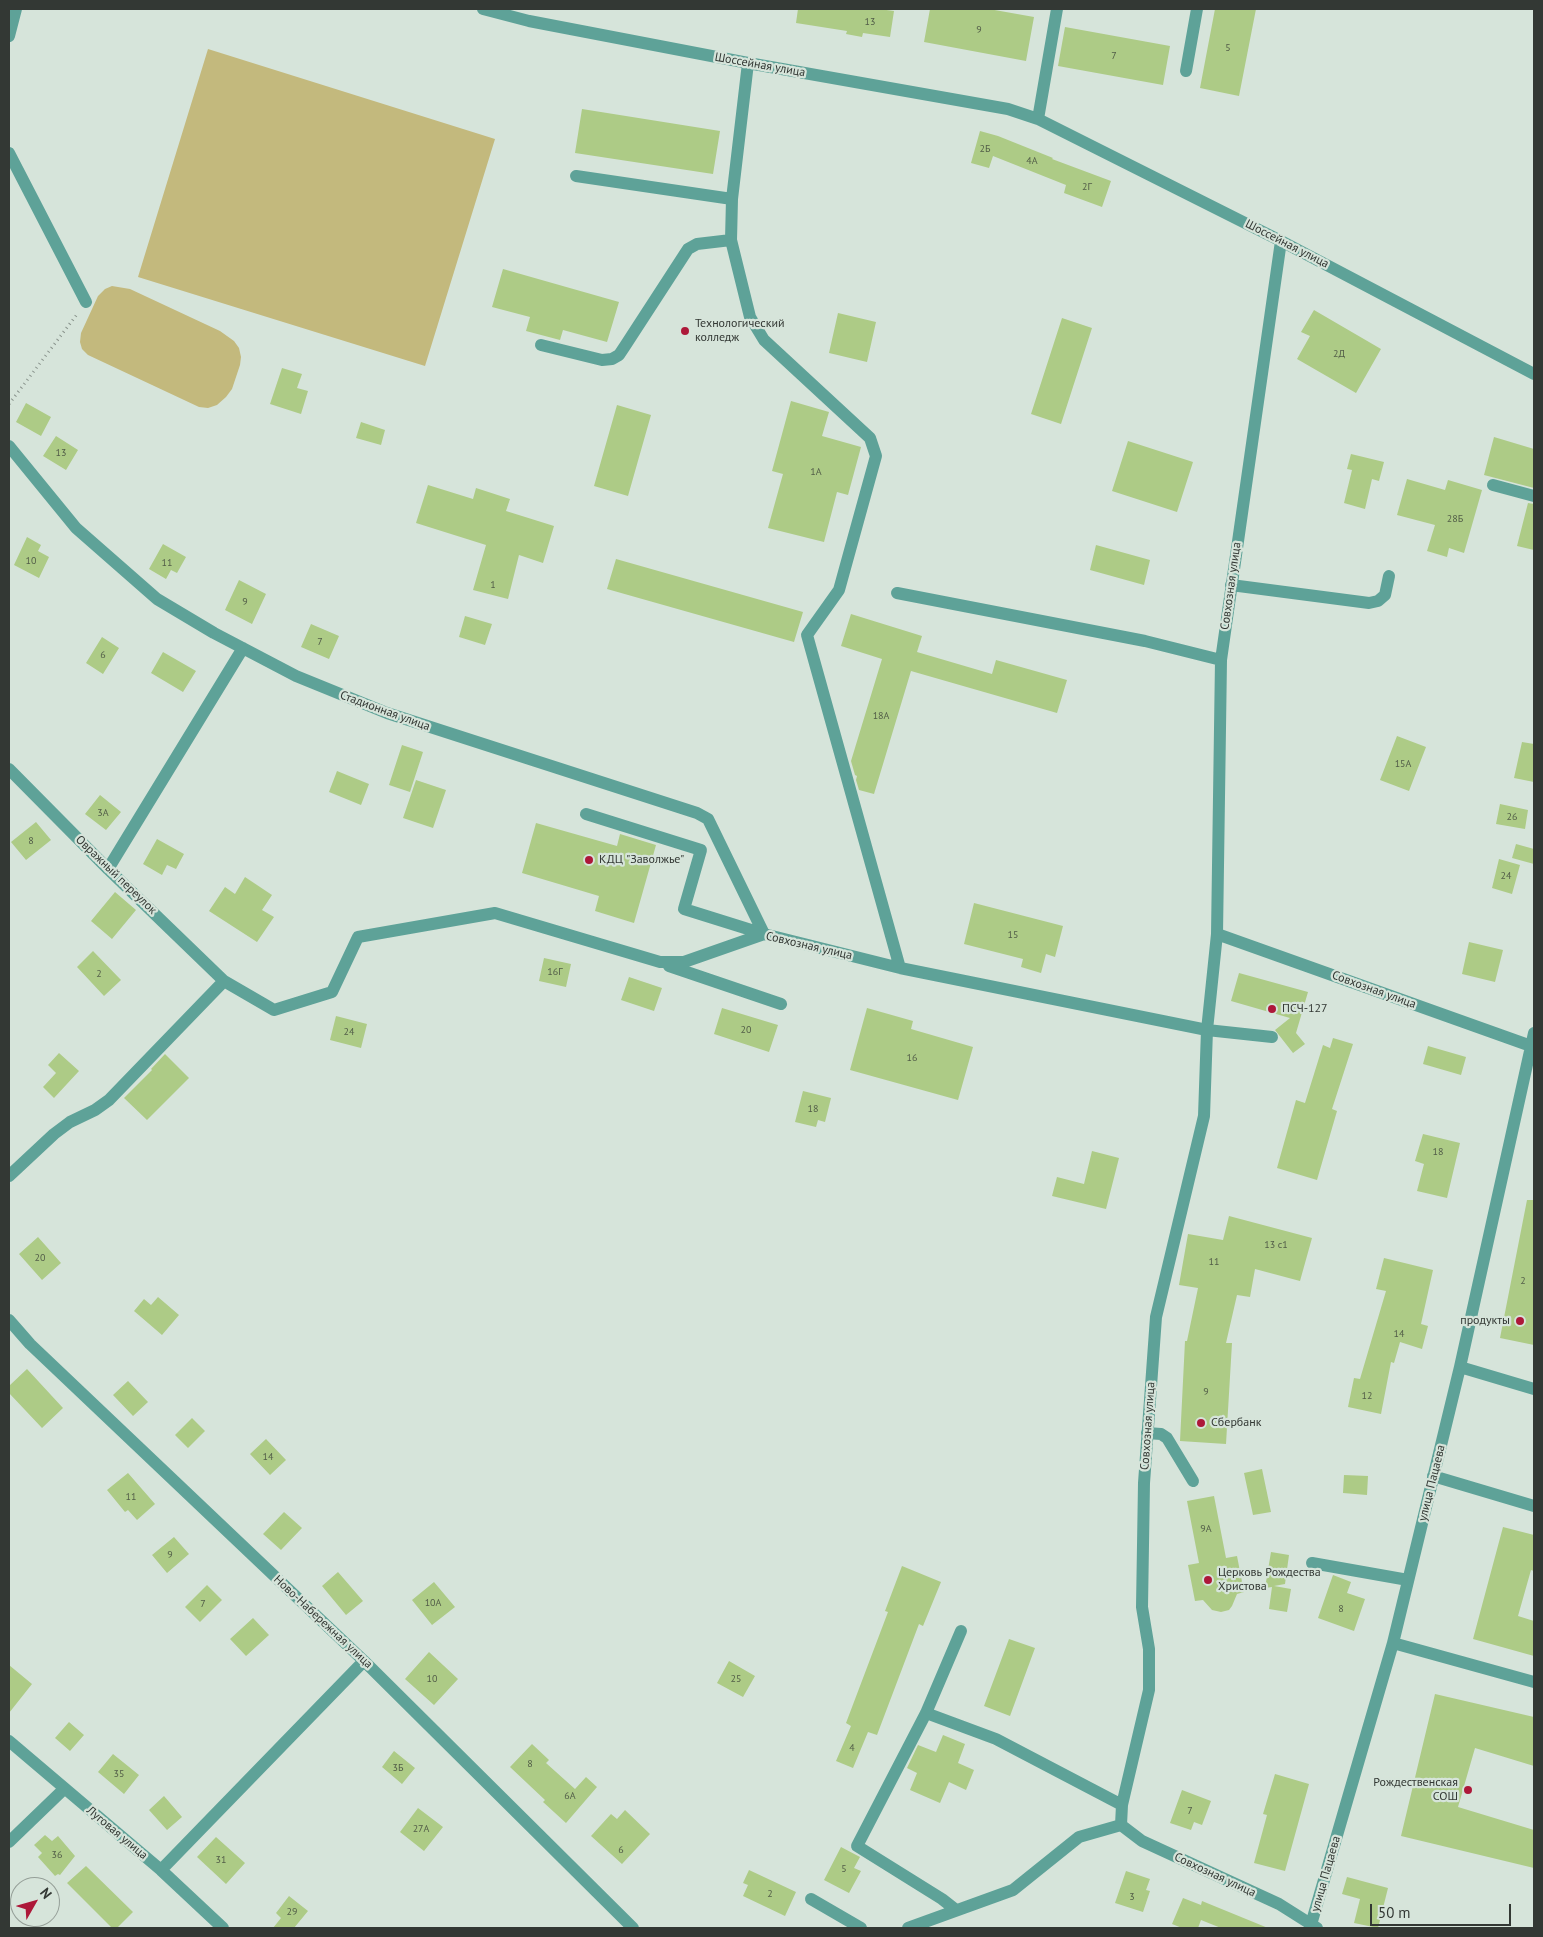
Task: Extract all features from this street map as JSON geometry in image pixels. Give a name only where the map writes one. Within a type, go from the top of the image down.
[{"type":"street","points":[[9,36],[16,9]]},
{"type":"street","name":"Шоссейная улица","points":[[483,9],[529,21],[748,64],[1008,109],[1038,119],[1281,240],[1534,374]]},
{"type":"street","points":[[1038,119],[1057,9]]},
{"type":"street","points":[[1186,71],[1197,9]]},
{"type":"street","points":[[748,64],[732,199],[732,240],[750,318],[764,340],[870,438],[876,456],[839,590],[807,635],[900,968]]},
{"type":"street","points":[[9,152],[86,302]]},
{"type":"street","points":[[576,176],[732,199]]},
{"type":"street","points":[[541,345],[602,360],[612,359],[619,355],[688,249],[696,244],[732,240]]},
{"type":"street","name":"Совхозная улица","points":[[1281,240],[1220,660],[1217,934],[1207,1030],[1204,1116],[1156,1317],[1144,1483],[1142,1607],[1149,1649],[1149,1690],[1122,1805],[1121,1825],[1142,1841],[1279,1904],[1312,1927]]},
{"type":"street","name":"Стадионная улица","points":[[9,446],[76,528],[157,599],[243,648],[296,676],[387,714],[698,813],[708,819],[764,934]]},
{"type":"street","points":[[1494,485],[1534,496]]},
{"type":"street","points":[[1231,585],[1369,603],[1378,601],[1385,595],[1389,576]]},
{"type":"street","points":[[897,593],[1145,641],[1220,660]]},
{"type":"street","points":[[108,869],[243,648]]},
{"type":"street","name":"Овражный переулок","points":[[9,768],[108,869],[224,981],[274,1010],[332,992],[358,937]]},
{"type":"street","points":[[586,814],[701,850],[684,909],[764,934]]},
{"type":"street","name":"Совхозная улица","points":[[358,937],[495,913],[660,962],[684,962],[764,934],[900,968],[1207,1030]]},
{"type":"street","name":"Совхозная улица","points":[[1217,934],[1531,1046]]},
{"type":"street","points":[[660,962],[781,1004]]},
{"type":"street","points":[[9,1176],[54,1134],[70,1122],[109,1100],[224,981]]},
{"type":"street","points":[[1207,1030],[1272,1038]]},
{"type":"street","name":"улица Пацаева","points":[[1312,1927],[1393,1643],[1460,1367],[1534,1033]]},
{"type":"street","name":"Ново-Набережная улица","points":[[9,1320],[30,1344],[364,1661],[633,1928]]},
{"type":"street","points":[[1460,1367],[1534,1389]]},
{"type":"street","points":[[1148,1433],[1161,1434],[1167,1438],[1193,1482]]},
{"type":"street","points":[[1433,1476],[1534,1506]]},
{"type":"street","points":[[1312,1562],[1408,1580]]},
{"type":"street","points":[[956,1910],[942,1899],[857,1846],[926,1713],[961,1631]]},
{"type":"street","points":[[1393,1643],[1534,1682]]},
{"type":"street","points":[[161,1870],[364,1661]]},
{"type":"street","points":[[926,1713],[996,1739],[1122,1805]]},
{"type":"street","name":"Луговая улица","points":[[9,1741],[161,1870],[223,1928]]},
{"type":"street","points":[[9,1842],[64,1789]]},
{"type":"street","points":[[908,1928],[1014,1890],[1079,1837],[1121,1825]]},
{"type":"street","points":[[810,1899],[861,1928]]},
{"type":"path","points":[[9,404],[86,302]]},
{"type":"shaded area","points":[[208,49],[495,139],[425,366],[138,277]]},
{"type":"shaded area","points":[[112,286],[130,289],[220,331],[234,341],[239,348],[240,365],[232,389],[226,397],[217,405],[208,408],[199,407],[88,355],[82,349],[80,342],[81,333],[98,296],[105,289]]},
{"type":"building","points":[[798,9],[879,9],[894,11],[890,37],[863,33],[862,37],[846,34],[847,31],[796,23]]},
{"type":"building","points":[[930,9],[989,9],[1034,17],[1026,61],[924,42]]},
{"type":"building","points":[[1215,9],[1256,9],[1239,96],[1200,88]]},
{"type":"building","points":[[1065,27],[1170,46],[1163,85],[1058,66]]},
{"type":"building","points":[[582,109],[720,131],[713,174],[575,153]]},
{"type":"building","points":[[980,131],[998,136],[1111,181],[1102,207],[1064,193],[1066,185],[993,156],[989,168],[971,163]]},
{"type":"building","points":[[503,269],[619,302],[607,342],[563,330],[560,340],[526,331],[530,317],[492,307]]},
{"type":"building","points":[[1314,310],[1381,349],[1356,393],[1297,359],[1310,336],[1301,332]]},
{"type":"building","points":[[838,313],[876,322],[867,362],[829,353]]},
{"type":"building","points":[[1062,318],[1092,328],[1061,424],[1031,414]]},
{"type":"building","points":[[282,368],[302,374],[297,388],[308,391],[301,414],[270,404]]},
{"type":"building","points":[[791,401],[829,412],[822,436],[861,447],[848,495],[837,492],[824,542],[768,528],[783,474],[772,471]]},
{"type":"building","points":[[26,403],[51,417],[41,436],[16,422]]},
{"type":"building","points":[[617,405],[651,415],[628,496],[594,486]]},
{"type":"building","points":[[361,422],[385,430],[381,445],[356,438]]},
{"type":"building","points":[[56,436],[78,450],[66,470],[43,456]]},
{"type":"building","points":[[1494,437],[1534,449],[1534,488],[1484,475]]},
{"type":"building","points":[[1128,441],[1193,462],[1177,512],[1112,491]]},
{"type":"building","points":[[1351,454],[1384,462],[1379,481],[1372,479],[1365,509],[1344,503],[1352,470],[1347,469]]},
{"type":"building","points":[[1407,479],[1445,490],[1448,480],[1482,490],[1464,553],[1449,548],[1447,557],[1427,551],[1435,525],[1397,515]]},
{"type":"building","points":[[428,485],[473,499],[476,488],[510,499],[506,511],[554,526],[543,563],[519,555],[508,599],[473,590],[486,545],[416,523]]},
{"type":"building","points":[[1528,503],[1534,504],[1534,550],[1517,546]]},
{"type":"building","points":[[27,537],[41,545],[38,551],[49,557],[39,578],[14,565]]},
{"type":"building","points":[[163,544],[186,557],[177,573],[171,570],[166,579],[149,569]]},
{"type":"building","points":[[1096,545],[1150,560],[1144,585],[1090,570]]},
{"type":"building","points":[[616,559],[803,612],[794,642],[607,589]]},
{"type":"building","points":[[239,580],[266,594],[252,624],[225,610]]},
{"type":"building","points":[[851,614],[922,636],[917,652],[992,674],[996,660],[1067,680],[1057,713],[911,671],[874,794],[859,790],[856,780],[857,776],[851,761],[882,659],[841,646]]},
{"type":"building","points":[[465,616],[492,624],[485,645],[459,637]]},
{"type":"building","points":[[311,624],[339,636],[329,659],[301,647]]},
{"type":"building","points":[[102,637],[119,648],[103,674],[86,663]]},
{"type":"building","points":[[163,652],[196,671],[183,692],[151,673]]},
{"type":"building","points":[[1397,736],[1426,747],[1409,791],[1380,780]]},
{"type":"building","points":[[1522,742],[1534,744],[1534,782],[1514,778]]},
{"type":"building","points":[[402,745],[423,752],[410,792],[389,785]]},
{"type":"building","points":[[337,771],[369,784],[361,805],[329,792]]},
{"type":"building","points":[[416,780],[446,790],[433,828],[403,818]]},
{"type":"building","points":[[100,795],[121,812],[106,830],[85,814]]},
{"type":"building","points":[[1500,804],[1528,810],[1525,829],[1496,824]]},
{"type":"building","points":[[36,822],[51,840],[26,860],[11,842]]},
{"type":"building","name":"КДЦ \"Заволжье\"","points":[[536,823],[617,846],[620,834],[656,845],[634,923],[595,911],[599,896],[522,873]]},
{"type":"building","points":[[157,839],[184,854],[176,869],[167,865],[162,875],[143,864]]},
{"type":"building","points":[[1516,844],[1534,849],[1534,864],[1512,858]]},
{"type":"building","points":[[1499,859],[1520,865],[1512,894],[1492,888]]},
{"type":"building","points":[[245,877],[272,895],[262,910],[274,917],[257,942],[209,911],[225,887],[235,894]]},
{"type":"building","points":[[115,892],[136,910],[112,939],[91,921]]},
{"type":"building","points":[[974,903],[1063,926],[1055,957],[1046,954],[1041,973],[1021,967],[1023,959],[964,944]]},
{"type":"building","points":[[1469,942],[1503,950],[1495,982],[1462,974]]},
{"type":"building","points":[[93,951],[121,980],[104,996],[77,967]]},
{"type":"building","points":[[544,958],[571,964],[566,987],[539,981]]},
{"type":"building","points":[[1239,973],[1308,992],[1296,1033],[1305,1044],[1293,1053],[1275,1030],[1290,1018],[1231,1001]]},
{"type":"building","points":[[629,977],[662,988],[654,1011],[621,1000]]},
{"type":"building","points":[[722,1008],[778,1025],[769,1052],[714,1034]]},
{"type":"building","points":[[867,1008],[913,1021],[911,1029],[973,1047],[958,1100],[850,1070]]},
{"type":"building","points":[[336,1016],[367,1024],[361,1048],[330,1040]]},
{"type":"building","points":[[1333,1038],[1353,1044],[1332,1109],[1337,1111],[1317,1180],[1277,1168],[1296,1100],[1305,1103],[1323,1045],[1330,1048]]},
{"type":"building","points":[[1428,1046],[1466,1057],[1461,1075],[1423,1064]]},
{"type":"building","points":[[59,1053],[79,1071],[54,1098],[43,1087],[56,1073],[48,1065]]},
{"type":"building","points":[[165,1054],[189,1078],[147,1120],[124,1098]]},
{"type":"building","points":[[803,1091],[831,1098],[825,1122],[818,1120],[816,1127],[795,1122]]},
{"type":"building","points":[[1423,1134],[1460,1143],[1447,1198],[1417,1191],[1424,1164],[1415,1161]]},
{"type":"building","points":[[1092,1151],[1119,1158],[1106,1209],[1052,1196],[1057,1177],[1084,1184]]},
{"type":"building","points":[[1527,1200],[1534,1200],[1534,1345],[1500,1338]]},
{"type":"building","points":[[1229,1216],[1312,1238],[1300,1281],[1255,1269],[1250,1297],[1237,1295],[1226,1343],[1232,1343],[1226,1444],[1180,1441],[1185,1341],[1187,1341],[1198,1288],[1179,1285],[1188,1234],[1223,1240]]},
{"type":"building","points":[[38,1237],[61,1263],[42,1280],[19,1254]]},
{"type":"building","points":[[1384,1258],[1433,1270],[1421,1324],[1428,1326],[1422,1349],[1400,1342],[1394,1363],[1391,1362],[1381,1414],[1348,1407],[1354,1378],[1360,1379],[1386,1291],[1376,1289]]},
{"type":"building","points":[[158,1297],[179,1315],[162,1335],[134,1311],[144,1299],[151,1305]]},
{"type":"building","points":[[27,1369],[63,1408],[42,1428],[9,1393],[9,1386]]},
{"type":"building","points":[[128,1381],[148,1402],[133,1416],[113,1395]]},
{"type":"building","points":[[192,1418],[205,1431],[188,1448],[175,1435]]},
{"type":"building","points":[[266,1439],[286,1460],[270,1475],[250,1454]]},
{"type":"building","points":[[1262,1469],[1271,1512],[1253,1515],[1244,1473]]},
{"type":"building","points":[[128,1473],[155,1504],[137,1520],[128,1510],[125,1512],[107,1490]]},
{"type":"building","points":[[1344,1475],[1368,1476],[1367,1495],[1343,1493]]},
{"type":"building","points":[[1214,1496],[1226,1558],[1237,1556],[1244,1592],[1237,1594],[1229,1610],[1221,1612],[1212,1610],[1203,1600],[1195,1601],[1188,1565],[1199,1563],[1187,1501]]},
{"type":"building","points":[[284,1512],[302,1528],[281,1550],[263,1534]]},
{"type":"building","points":[[1503,1527],[1534,1535],[1534,1571],[1531,1570],[1518,1616],[1534,1621],[1534,1656],[1473,1639]]},
{"type":"building","points":[[174,1537],[189,1554],[167,1573],[152,1555]]},
{"type":"building","points":[[1271,1552],[1289,1555],[1285,1584],[1274,1586],[1291,1589],[1287,1612],[1269,1609],[1272,1587],[1265,1588]]},
{"type":"building","points":[[902,1566],[941,1582],[923,1626],[919,1624],[877,1735],[868,1732],[853,1768],[836,1761],[851,1726],[846,1723],[888,1612],[885,1611]]},
{"type":"building","points":[[338,1572],[363,1601],[346,1615],[322,1586]]},
{"type":"building","points":[[1333,1575],[1351,1582],[1347,1593],[1365,1599],[1354,1631],[1318,1618]]},
{"type":"building","points":[[434,1582],[455,1607],[432,1625],[412,1600]]},
{"type":"building","points":[[207,1585],[222,1600],[200,1622],[185,1607]]},
{"type":"building","points":[[253,1618],[269,1635],[246,1656],[230,1639]]},
{"type":"building","points":[[1009,1639],[1035,1648],[1010,1716],[984,1706]]},
{"type":"building","points":[[429,1652],[458,1679],[434,1705],[405,1679]]},
{"type":"building","points":[[729,1661],[755,1676],[743,1697],[717,1683]]},
{"type":"building","points":[[9,1665],[32,1684],[9,1713]]},
{"type":"building","points":[[1435,1694],[1534,1717],[1534,1766],[1475,1748],[1458,1807],[1534,1830],[1534,1868],[1401,1836]]},
{"type":"building","points":[[69,1722],[84,1735],[70,1751],[55,1738]]},
{"type":"building","points":[[943,1735],[965,1744],[958,1763],[974,1770],[966,1790],[949,1782],[940,1803],[910,1790],[917,1773],[907,1768],[918,1745],[936,1752]]},
{"type":"building","points":[[532,1744],[549,1760],[546,1763],[575,1789],[586,1777],[597,1787],[566,1823],[510,1767]]},
{"type":"building","points":[[394,1751],[415,1768],[402,1784],[382,1767]]},
{"type":"building","points":[[113,1754],[139,1775],[124,1794],[98,1772]]},
{"type":"building","points":[[1275,1774],[1309,1784],[1285,1871],[1254,1863],[1267,1815],[1263,1814]]},
{"type":"building","points":[[1182,1790],[1211,1801],[1202,1825],[1194,1822],[1191,1830],[1170,1823]]},
{"type":"building","points":[[164,1796],[182,1817],[167,1830],[149,1810]]},
{"type":"building","points":[[418,1808],[443,1827],[424,1851],[400,1832]]},
{"type":"building","points":[[625,1810],[650,1834],[622,1864],[591,1836],[611,1814],[617,1819]]},
{"type":"building","points":[[45,1835],[52,1841],[58,1836],[75,1856],[60,1875],[55,1876],[38,1857],[42,1853],[34,1845]]},
{"type":"building","points":[[216,1837],[245,1863],[226,1884],[197,1857]]},
{"type":"building","points":[[841,1847],[860,1857],[854,1868],[861,1871],[849,1893],[824,1880]]},
{"type":"building","points":[[86,1866],[133,1912],[117,1928],[112,1928],[67,1883]]},
{"type":"building","points":[[749,1870],[796,1892],[785,1916],[743,1896],[748,1885],[743,1883]]},
{"type":"building","points":[[1126,1871],[1150,1879],[1146,1890],[1150,1891],[1143,1912],[1115,1903]]},
{"type":"building","points":[[1347,1877],[1388,1888],[1378,1928],[1354,1923],[1360,1899],[1342,1894]]},
{"type":"building","points":[[289,1896],[308,1911],[294,1928],[273,1928],[281,1918],[276,1913]]},
{"type":"building","points":[[1183,1898],[1201,1905],[1202,1901],[1268,1928],[1221,1928],[1201,1920],[1198,1928],[1182,1928],[1172,1924]]},
{"type":"place","name":"Технологический колледж","points":[[685,331]]},
{"type":"place","name":"КДЦ \"Заволжье\"","points":[[589,860]]},
{"type":"place","name":"ПСЧ-127","points":[[1272,1009]]},
{"type":"place","name":"продукты","points":[[1520,1321]]},
{"type":"place","name":"Сбербанк","points":[[1201,1423]]},
{"type":"place","name":"Церковь Рождества Христова","points":[[1208,1580]]},
{"type":"place","name":"Рождественская СОШ","points":[[1468,1790]]}]
